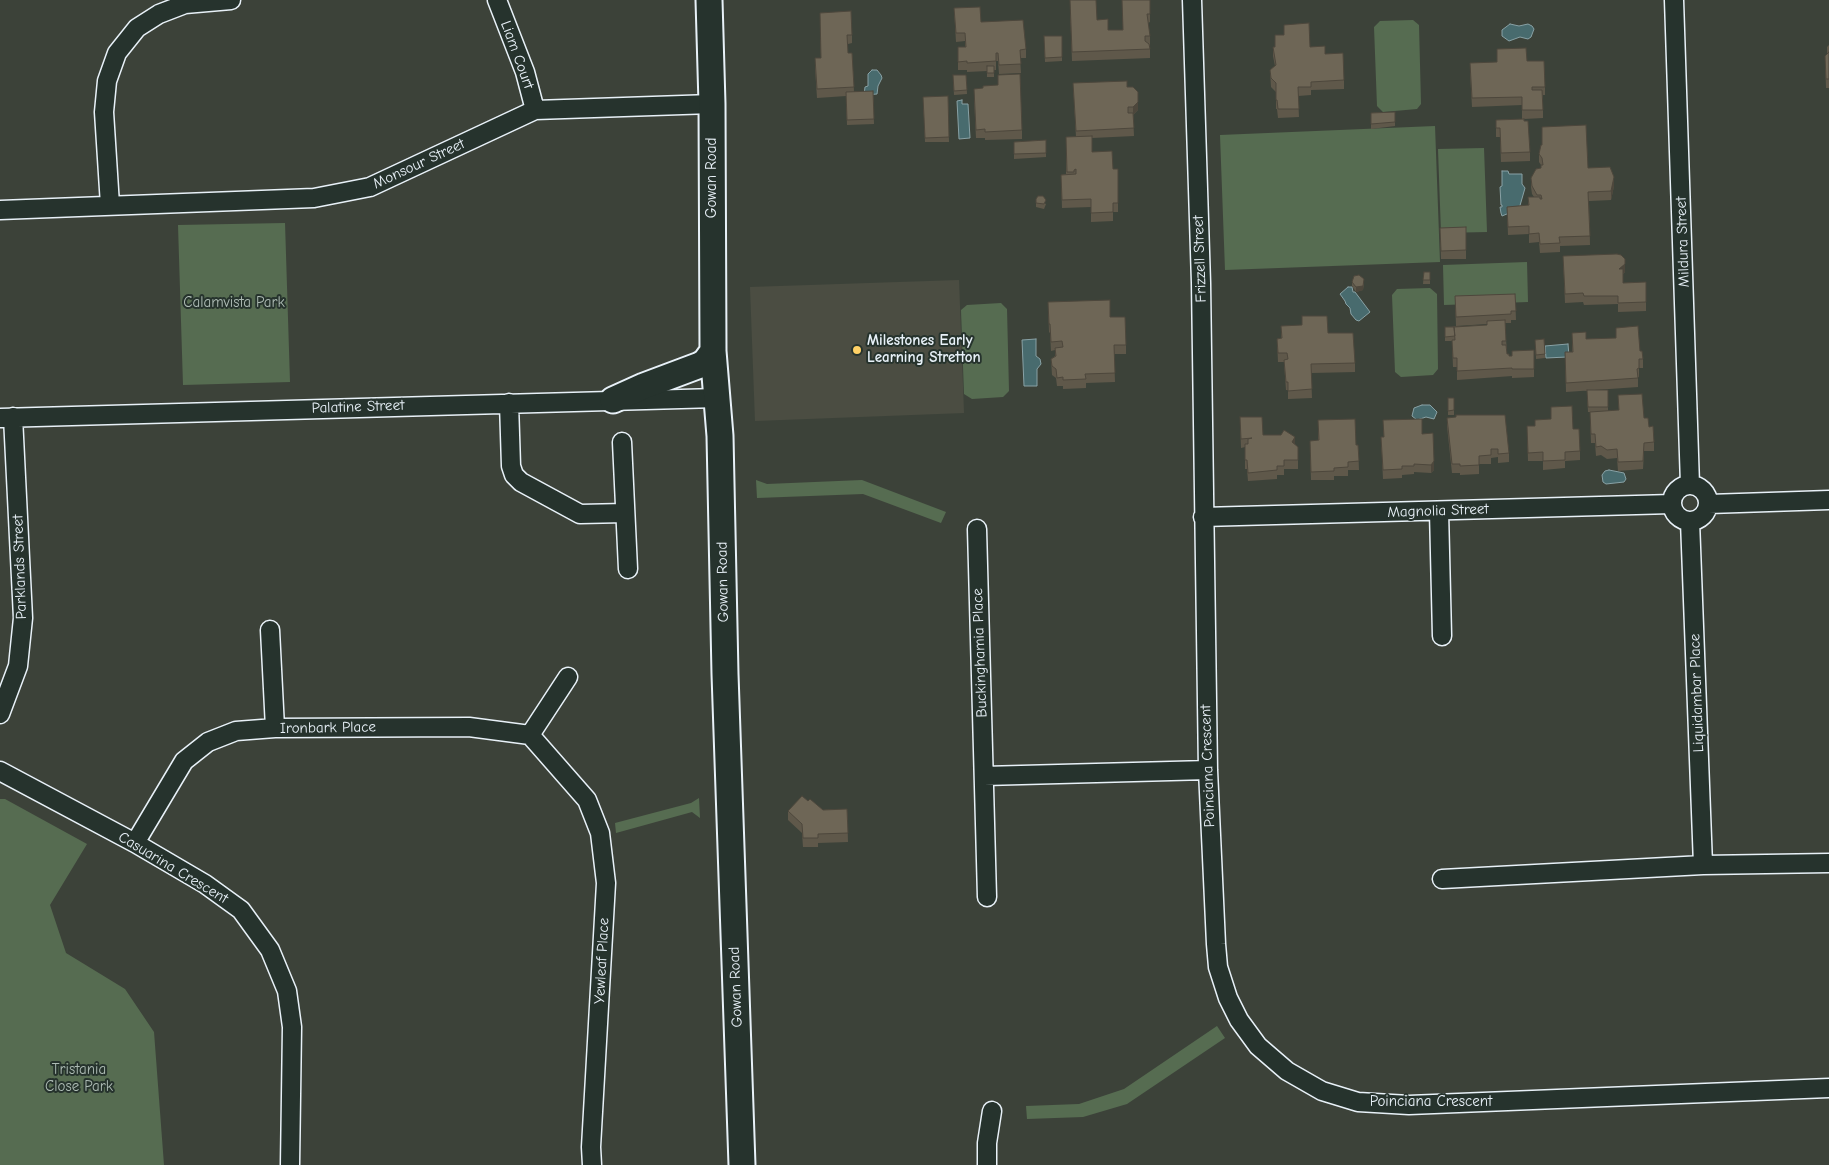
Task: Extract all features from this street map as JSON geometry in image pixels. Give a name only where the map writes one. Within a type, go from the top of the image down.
[{"type":"main road","name":"Gowan Road","points":[[709,0],[712,104],[713,351],[720,436],[725,674],[742,1165]]},
{"type":"main road","points":[[614,400],[644,386],[700,365],[705,362],[713,351]]},
{"type":"street","points":[[110,205],[104,112],[107,81],[118,53],[137,28],[159,14],[185,4],[231,0]]},
{"type":"street","name":"Liam Court","points":[[497,0],[525,72],[535,110]]},
{"type":"street","name":"Frizzell Street","points":[[1192,0],[1201,283],[1203,517]]},
{"type":"street","name":"Mildura Street","points":[[1674,0],[1690,485]]},
{"type":"street","name":"Monsour Street","points":[[0,210],[314,198],[370,187],[535,110],[712,104]]},
{"type":"street","name":"Palatine Street","points":[[7,417],[717,398]]},
{"type":"street","points":[[509,403],[511,466],[514,475],[521,482],[580,514],[625,513]]},
{"type":"street","name":"Parklands Street","points":[[0,714],[18,666],[23,618],[7,417]]},
{"type":"street","points":[[622,442],[628,569]]},
{"type":"street","points":[[1690,485],[1701,488],[1708,498],[1709,504],[1701,518],[1690,521],[1676,514],[1672,504],[1673,498],[1679,489],[1690,485]]},
{"type":"street","points":[[1709,504],[1829,500]]},
{"type":"street","name":"Magnolia Street","points":[[1203,517],[1672,504]]},
{"type":"street","points":[[1439,511],[1442,636]]},
{"type":"street","name":"Poinciana Crescent","points":[[1203,517],[1208,770],[1218,967],[1228,998],[1239,1020],[1258,1046],[1287,1071],[1322,1091],[1358,1102],[1409,1105],[1829,1088]]},
{"type":"street","name":"Liquidambar Place","points":[[1690,521],[1703,865]]},
{"type":"street","name":"Buckinghamia Place","points":[[976,529],[988,897]]},
{"type":"street","points":[[270,630],[275,728]]},
{"type":"street","points":[[530,735],[568,677]]},
{"type":"street","name":"Ironbark Place","points":[[135,843],[184,761],[208,742],[236,731],[275,728],[469,726],[530,735]]},
{"type":"street","name":"Yewleaf Place","points":[[530,735],[587,800],[600,833],[606,883],[592,1165]]},
{"type":"street","points":[[984,776],[1208,770]]},
{"type":"street","name":"Casuarina Crescent","points":[[0,771],[135,843],[205,884],[242,910],[270,950],[287,991],[292,1027],[290,1165]]},
{"type":"street","points":[[1442,879],[1703,865],[1829,862]]},
{"type":"street","points":[[987,1165],[987,1143],[992,1111]]},
{"type":"shaded area","name":"Milestones Early Learning Stretton","points":[[959,280],[964,413],[755,421],[750,287]]},
{"type":"green space","points":[[1413,20],[1419,25],[1421,104],[1417,109],[1383,112],[1377,106],[1374,27],[1380,21]]},
{"type":"green space","points":[[1435,126],[1440,262],[1225,270],[1220,135]]},
{"type":"green space","points":[[1484,148],[1487,232],[1441,233],[1438,149]]},
{"type":"green space","name":"Calamvista Park","points":[[285,223],[290,382],[183,385],[178,225]]},
{"type":"green space","points":[[1527,262],[1528,302],[1444,305],[1443,265]]},
{"type":"green space","points":[[1430,288],[1437,294],[1438,369],[1433,375],[1401,377],[1395,372],[1392,295],[1397,289]]},
{"type":"green space","points":[[1001,303],[1007,309],[1009,391],[1003,397],[972,399],[964,394],[961,310],[967,305]]},
{"type":"green space","points":[[756,480],[767,484],[862,480],[946,512],[941,523],[863,494],[757,498]]},
{"type":"green space","points":[[699,798],[700,818],[692,812],[616,833],[615,823],[691,803]]},
{"type":"green space","name":"Tristania Close Park","points":[[0,799],[5,799],[87,844],[50,905],[66,953],[125,989],[154,1032],[164,1165],[0,1165]]},
{"type":"green space","points":[[1217,1026],[1225,1038],[1127,1104],[1083,1117],[1027,1119],[1026,1106],[1079,1104],[1124,1089]]},
{"type":"water","points":[[1510,24],[1519,26],[1528,24],[1532,26],[1534,29],[1531,37],[1528,39],[1520,37],[1509,41],[1502,36],[1502,30]]},
{"type":"water","points":[[872,70],[877,70],[882,78],[877,94],[864,95],[865,87],[868,86],[868,74]]},
{"type":"water","points":[[962,100],[962,104],[968,104],[970,138],[959,139],[957,101]]},
{"type":"water","points":[[1502,171],[1508,171],[1509,174],[1522,174],[1522,184],[1525,188],[1519,209],[1502,216],[1500,187],[1502,186]]},
{"type":"water","points":[[1348,287],[1352,287],[1353,292],[1355,292],[1370,312],[1359,321],[1351,314],[1350,308],[1340,294]]},
{"type":"water","points":[[1036,339],[1036,356],[1040,359],[1041,364],[1037,369],[1037,386],[1024,386],[1022,340]]},
{"type":"water","points":[[1568,344],[1569,356],[1546,358],[1545,346]]},
{"type":"water","points":[[1430,405],[1437,412],[1434,419],[1426,417],[1417,420],[1412,416],[1414,408]]},
{"type":"water","points":[[1605,471],[1624,473],[1626,479],[1624,482],[1606,484],[1603,482],[1602,475]]},
{"type":"building","points":[[1070,0],[1096,0],[1097,20],[1108,19],[1108,30],[1123,30],[1122,0],[1150,0],[1150,14],[1147,14],[1150,36],[1145,36],[1145,41],[1149,44],[1150,49],[1072,52]]},
{"type":"building","points":[[980,7],[981,22],[1023,20],[1026,49],[1020,50],[1021,64],[999,65],[998,53],[996,53],[996,61],[958,62],[958,47],[966,47],[965,33],[956,33],[954,8]]},
{"type":"building","points":[[851,11],[852,35],[847,35],[848,53],[852,53],[854,87],[817,89],[815,58],[821,58],[820,13]]},
{"type":"building","points":[[1309,23],[1310,47],[1325,46],[1325,54],[1343,53],[1344,80],[1311,82],[1311,87],[1298,87],[1299,109],[1278,109],[1276,83],[1271,78],[1270,70],[1276,65],[1273,47],[1275,47],[1275,35],[1284,35],[1284,25]]},
{"type":"building","points":[[1044,36],[1062,36],[1062,57],[1045,58]]},
{"type":"building","points":[[1526,48],[1527,61],[1544,61],[1545,87],[1532,87],[1532,90],[1542,90],[1543,110],[1522,110],[1522,97],[1472,98],[1470,63],[1497,62],[1497,49]]},
{"type":"building","points":[[1829,52],[1829,79],[1826,79],[1825,56]]},
{"type":"building","points":[[987,66],[994,66],[994,73],[987,73]]},
{"type":"building","points":[[1020,74],[1022,130],[985,132],[985,129],[976,130],[974,89],[998,85],[998,75]]},
{"type":"building","points":[[953,75],[966,75],[967,90],[954,91]]},
{"type":"building","points":[[1127,81],[1127,87],[1133,87],[1138,92],[1138,102],[1133,107],[1128,107],[1128,113],[1133,113],[1134,128],[1076,131],[1073,83]]},
{"type":"building","points":[[873,91],[874,119],[847,120],[846,92]]},
{"type":"building","points":[[948,96],[949,137],[925,138],[923,97]]},
{"type":"building","points":[[1395,112],[1395,122],[1371,124],[1371,113]]},
{"type":"building","points":[[1524,119],[1524,121],[1528,121],[1530,152],[1501,153],[1500,128],[1496,128],[1496,120]]},
{"type":"building","points":[[1586,125],[1588,168],[1610,167],[1614,177],[1611,191],[1588,192],[1590,236],[1559,237],[1560,243],[1540,244],[1539,233],[1529,234],[1529,226],[1508,227],[1507,207],[1529,205],[1528,197],[1540,197],[1542,199],[1541,195],[1537,195],[1532,186],[1531,178],[1536,169],[1541,168],[1541,165],[1543,165],[1539,154],[1542,145],[1542,127]]},
{"type":"building","points":[[1092,136],[1092,152],[1112,151],[1113,169],[1118,169],[1118,203],[1113,203],[1113,212],[1091,213],[1091,199],[1062,200],[1061,175],[1076,174],[1076,169],[1074,172],[1067,172],[1066,137]]},
{"type":"building","points":[[1046,140],[1046,153],[1014,154],[1014,142]]},
{"type":"building","points":[[1038,196],[1043,196],[1046,200],[1044,204],[1036,203]]},
{"type":"building","points":[[1466,227],[1466,250],[1441,251],[1440,228]]},
{"type":"building","points":[[1617,254],[1625,259],[1625,264],[1619,269],[1623,269],[1623,283],[1646,282],[1646,302],[1618,303],[1618,296],[1584,296],[1583,293],[1565,294],[1563,256]]},
{"type":"building","points":[[1424,272],[1430,272],[1430,280],[1423,280]]},
{"type":"building","points":[[1359,275],[1364,279],[1363,286],[1356,287],[1352,282],[1354,276]]},
{"type":"building","points":[[1515,294],[1516,311],[1511,311],[1511,314],[1456,317],[1455,296]]},
{"type":"building","points":[[1110,300],[1110,317],[1125,317],[1126,345],[1114,345],[1115,373],[1085,374],[1086,379],[1063,380],[1063,377],[1057,378],[1056,369],[1052,366],[1051,359],[1056,356],[1055,348],[1063,347],[1062,341],[1051,342],[1048,302]]},
{"type":"building","points":[[1302,316],[1327,316],[1328,333],[1353,333],[1355,363],[1311,364],[1312,389],[1288,391],[1284,360],[1288,359],[1287,353],[1278,353],[1277,339],[1282,338],[1281,326],[1302,325]]},
{"type":"building","points":[[1505,320],[1506,341],[1502,341],[1502,345],[1506,345],[1507,354],[1512,356],[1512,351],[1534,350],[1534,369],[1512,368],[1457,371],[1457,358],[1453,358],[1452,340],[1455,340],[1454,327],[1487,325],[1487,321]]},
{"type":"building","points":[[1638,326],[1640,351],[1642,351],[1643,359],[1639,359],[1638,378],[1566,383],[1565,352],[1573,352],[1572,333],[1586,332],[1586,339],[1616,338],[1616,328]]},
{"type":"building","points":[[1445,327],[1454,327],[1455,336],[1445,337]]},
{"type":"building","points":[[1544,339],[1545,354],[1536,355],[1535,340]]},
{"type":"building","points":[[1587,390],[1608,390],[1608,407],[1588,407]]},
{"type":"building","points":[[1642,394],[1644,418],[1648,418],[1649,427],[1653,426],[1654,442],[1644,443],[1643,461],[1618,462],[1617,449],[1607,450],[1601,446],[1596,447],[1595,434],[1591,434],[1590,412],[1619,410],[1618,395]]},
{"type":"building","points":[[1448,398],[1454,398],[1454,410],[1448,411]]},
{"type":"building","points":[[1572,406],[1573,429],[1579,429],[1580,451],[1565,452],[1565,460],[1543,461],[1543,452],[1528,453],[1527,426],[1535,426],[1535,420],[1551,419],[1551,407]]},
{"type":"building","points":[[1456,415],[1505,415],[1509,453],[1498,454],[1498,449],[1491,449],[1491,455],[1479,456],[1479,465],[1460,466],[1460,464],[1452,464],[1447,418],[1456,417]]},
{"type":"building","points":[[1240,417],[1262,417],[1263,435],[1281,435],[1284,430],[1295,437],[1292,442],[1298,447],[1298,460],[1284,460],[1284,466],[1277,466],[1277,470],[1248,473],[1247,460],[1245,460],[1245,444],[1248,444],[1248,439],[1252,438],[1241,439]]},
{"type":"building","points":[[1355,419],[1359,461],[1348,462],[1348,467],[1334,468],[1334,471],[1311,472],[1310,441],[1319,440],[1318,420]]},
{"type":"building","points":[[1422,419],[1422,434],[1433,433],[1434,461],[1431,465],[1414,464],[1414,466],[1402,466],[1402,469],[1383,470],[1381,437],[1384,437],[1383,420]]},
{"type":"building","points":[[802,796],[808,801],[810,799],[823,810],[847,809],[848,833],[818,834],[818,838],[803,838],[802,824],[788,811]]},
{"type":"place","name":"Milestones Early Learning Stretton","points":[[857,350]]}]
